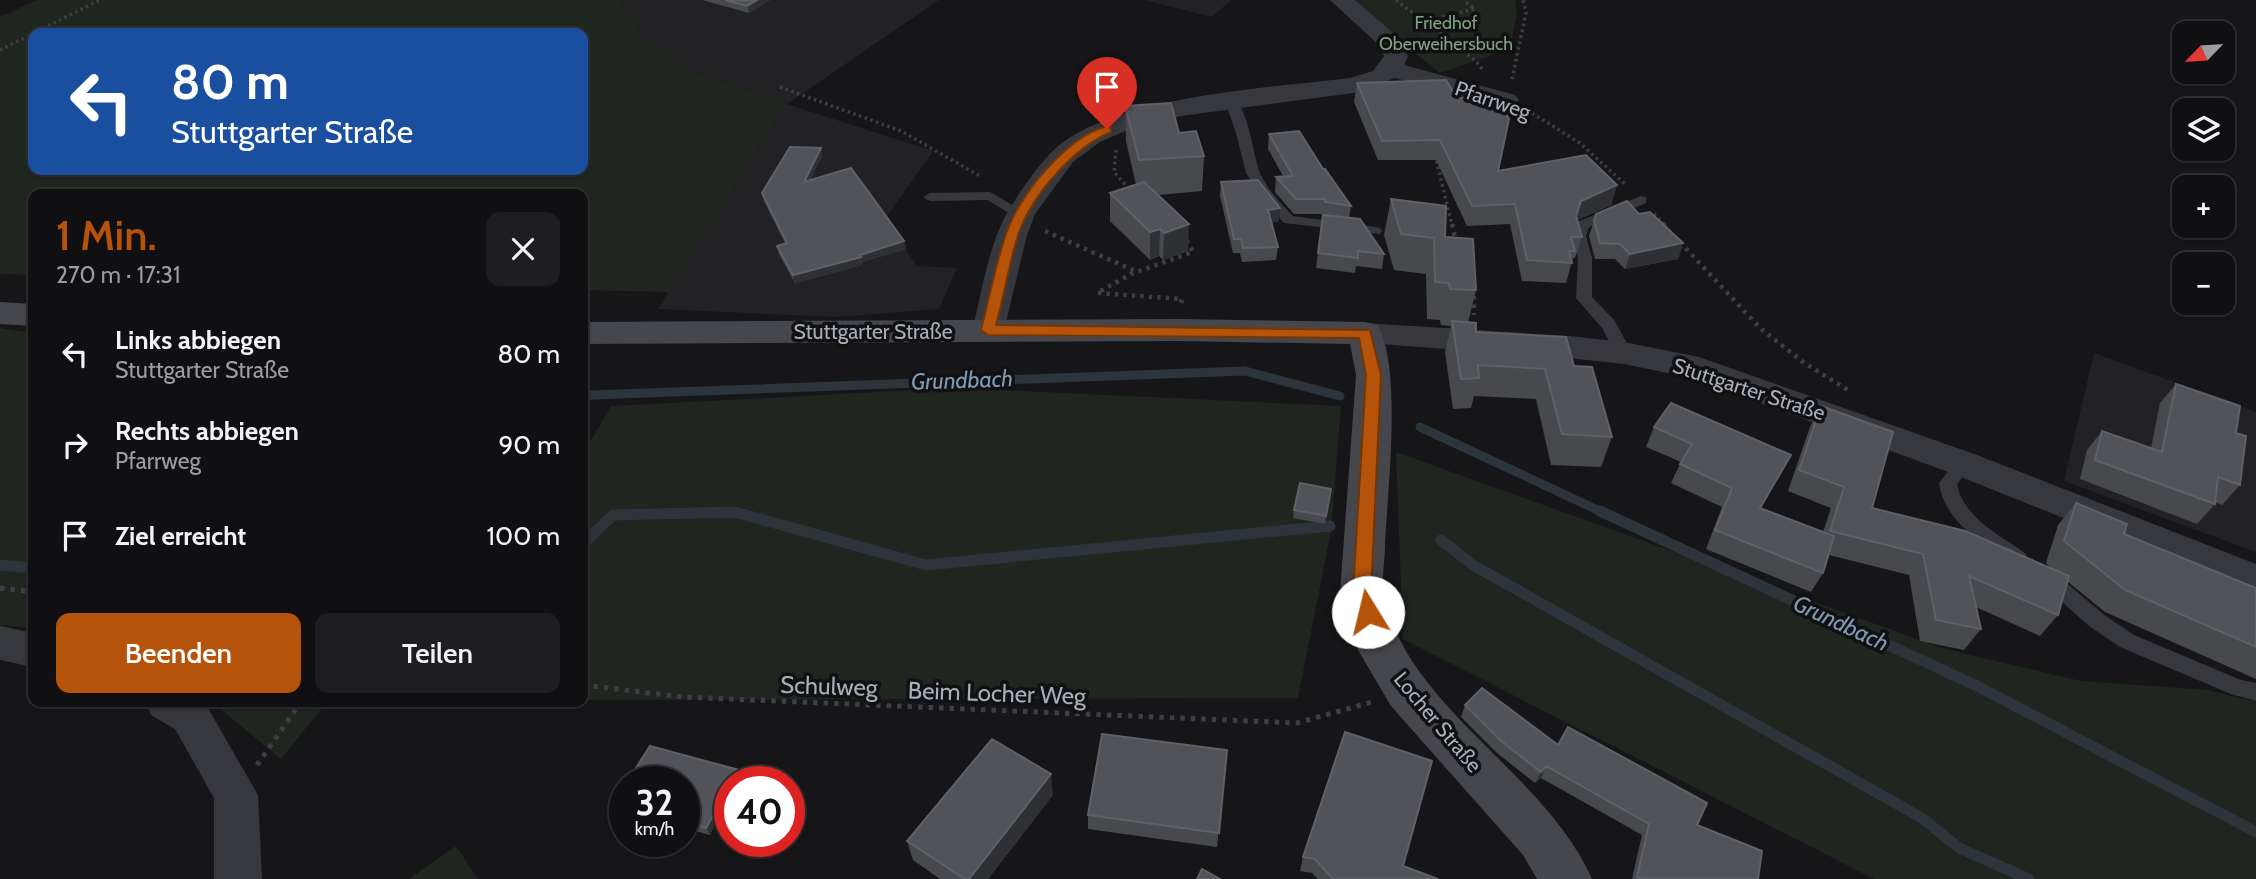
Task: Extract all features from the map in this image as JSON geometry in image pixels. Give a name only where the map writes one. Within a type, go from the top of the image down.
[{"type":"street","points":[[988,330],[1012,235],[1024,212],[1063,156],[1090,136],[1123,122],[1181,108],[1353,85],[1382,76],[1390,69],[1396,56],[1391,43],[1341,0]]},
{"type":"street","name":"Pfarrweg","points":[[1390,69],[1506,100]]},
{"type":"street","points":[[0,313],[28,315]]},
{"type":"street","name":"Stuttgarter Straße","points":[[588,332],[1178,330],[1365,333],[1569,347],[1624,354],[1699,368],[1964,464],[2253,582]]},
{"type":"street","name":"Locher Straße","points":[[1365,333],[1374,375],[1362,593],[1381,650],[1407,692],[1541,838],[1566,879]]},
{"type":"street","points":[[0,643],[28,649]]},
{"type":"street","points":[[175,707],[190,716],[236,794],[238,879]]},
{"type":"lane","points":[[1231,101],[1244,133],[1253,173],[1274,204],[1289,220],[1375,231]]},
{"type":"lane","points":[[930,197],[990,195],[1024,212]]},
{"type":"lane","points":[[1624,354],[1609,325],[1584,298],[1586,258],[1579,236],[1582,225],[1641,200]]},
{"type":"lane","points":[[1964,464],[1948,483],[1951,501],[1972,525],[2042,574],[2096,620],[2127,641],[2226,683],[2256,692]]},
{"type":"path","points":[[44,28],[100,0]]},
{"type":"path","points":[[1396,0],[1476,61],[1506,100]]},
{"type":"path","points":[[1424,21],[1475,9],[1463,0]]},
{"type":"path","points":[[1506,100],[1526,13],[1523,0]]},
{"type":"path","points":[[0,50],[28,36]]},
{"type":"path","points":[[780,87],[901,131],[1008,194],[1024,212],[1135,271]]},
{"type":"path","name":"Pfarrweg","points":[[1506,100],[1548,120],[1595,155],[1641,200],[1760,328],[1803,362],[1860,398]]},
{"type":"path","points":[[1123,122],[1114,172],[1134,194]]},
{"type":"path","points":[[1434,151],[1456,241],[1464,248]]},
{"type":"path","points":[[1178,330],[1182,299],[1097,293],[1135,271],[1193,252],[1191,245],[1181,236]]},
{"type":"path","points":[[1474,292],[1475,342]]},
{"type":"path","points":[[0,588],[28,591]]},
{"type":"path","name":"Schulweg","points":[[588,686],[682,697],[1297,723],[1382,699]]},
{"type":"path","points":[[236,794],[297,707]]},
{"type":"shaded area","points":[[619,0],[939,0],[787,104],[933,151],[885,219],[917,266],[957,268],[939,309],[836,317],[658,309],[786,104],[693,71],[644,37]]},
{"type":"shaded area","points":[[1144,0],[1231,0],[1212,17]]},
{"type":"shaded area","points":[[2094,353],[2256,412],[2256,552],[2064,481]]},
{"type":"green space","points":[[37,0],[619,0],[644,37],[693,71],[786,104],[669,292],[588,290],[588,189],[28,189],[28,275],[0,274],[0,17]]},
{"type":"green space","name":"Friedhof Oberweihersbuch","points":[[1348,0],[1515,0],[1517,14],[1510,49],[1440,73]]},
{"type":"green space","points":[[0,328],[28,332],[28,628],[0,625]]},
{"type":"green space","points":[[956,388],[1341,406],[1331,531],[1298,698],[588,700],[588,445],[611,406]]},
{"type":"green space","points":[[1396,452],[1945,649],[2081,681],[2208,690],[2256,702],[2256,879],[1874,879],[1403,639]]},
{"type":"green space","points":[[218,707],[323,707],[281,759]]},
{"type":"green space","points":[[456,846],[478,879],[409,879]]},
{"type":"building","points":[[725,0],[757,0],[747,6]]},
{"type":"building","points":[[1446,80],[1457,98],[1496,96],[1509,119],[1498,171],[1586,155],[1617,185],[1581,201],[1576,216],[1582,237],[1571,237],[1575,251],[1569,251],[1572,263],[1527,260],[1515,204],[1472,206],[1440,140],[1382,141],[1357,83]]},
{"type":"building","points":[[1171,103],[1179,133],[1196,131],[1204,156],[1139,160],[1125,106]]},
{"type":"building","points":[[1299,131],[1351,206],[1325,202],[1325,199],[1296,199],[1276,177],[1293,176],[1269,134]]},
{"type":"building","points":[[790,147],[821,148],[804,182],[851,168],[904,241],[860,255],[861,257],[793,275],[777,246],[787,243],[762,193]]},
{"type":"building","points":[[1258,180],[1280,208],[1268,210],[1278,247],[1243,248],[1241,239],[1234,239],[1221,182]]},
{"type":"building","points":[[1144,182],[1189,224],[1164,233],[1160,229],[1150,232],[1110,193]]},
{"type":"building","points":[[1391,199],[1446,206],[1445,237],[1473,239],[1476,290],[1450,289],[1449,283],[1435,282],[1434,238],[1401,234]]},
{"type":"building","points":[[1627,201],[1639,214],[1650,212],[1683,243],[1630,254],[1620,244],[1600,243],[1594,221],[1596,214]]},
{"type":"building","points":[[1323,215],[1360,219],[1384,254],[1358,251],[1358,258],[1318,253]]},
{"type":"building","points":[[1452,321],[1476,323],[1476,332],[1566,337],[1574,366],[1592,367],[1612,437],[1562,434],[1545,369],[1478,365],[1479,378],[1461,379]]},
{"type":"building","points":[[2176,384],[2240,406],[2236,433],[2246,436],[2240,485],[2218,477],[2215,504],[2095,460],[2102,431],[2162,452]]},
{"type":"building","points":[[1671,403],[1791,455],[1760,508],[1834,536],[1823,573],[1715,530],[1732,488],[1680,464],[1692,444],[1654,427]]},
{"type":"building","points":[[1821,406],[1893,432],[1872,508],[1965,531],[2069,576],[2058,615],[1969,576],[1981,629],[1936,620],[1923,554],[1830,531],[1844,487],[1799,470]]},
{"type":"building","points":[[1300,483],[1331,489],[1326,516],[1294,510]]},
{"type":"building","points":[[2076,503],[2127,524],[2124,534],[2256,588],[2256,647],[2125,590],[2064,541]]},
{"type":"building","points":[[1482,688],[1558,745],[1568,727],[1707,803],[1697,825],[1762,851],[1758,879],[1637,877],[1649,824],[1546,766],[1541,772],[1501,741],[1465,705]]},
{"type":"building","points":[[1345,732],[1432,761],[1403,866],[1438,879],[1333,879],[1315,859],[1303,857]]},
{"type":"building","points":[[1102,734],[1227,750],[1219,833],[1088,815]]},
{"type":"building","points":[[992,739],[1051,774],[969,879],[965,879],[907,841]]},
{"type":"building","points":[[650,746],[724,766],[714,766],[714,814],[706,828],[700,826],[700,766],[637,766]]},
{"type":"building","points":[[1202,869],[1220,879],[1197,879]]},
{"type":"waterway","name":"Grundbach","points":[[588,397],[1245,371],[1340,396]]},
{"type":"waterway","name":"Grundbach","points":[[1420,427],[1604,513]]},
{"type":"waterway","name":"Grundbach","points":[[1600,511],[1977,686],[2256,832]]},
{"type":"waterway","points":[[588,539],[613,515],[735,512],[926,565],[1330,526]]},
{"type":"waterway","points":[[708,513],[737,513]]},
{"type":"waterway","points":[[1441,540],[1473,565],[1922,818],[1959,848],[2029,879]]},
{"type":"waterway","name":"Grundbach","points":[[0,565],[28,568]]},
{"type":"route","points":[[1107,129],[1090,136],[1063,156],[1021,214],[1012,235],[988,330],[1365,333],[1374,375],[1362,593],[1368,612]]}]
